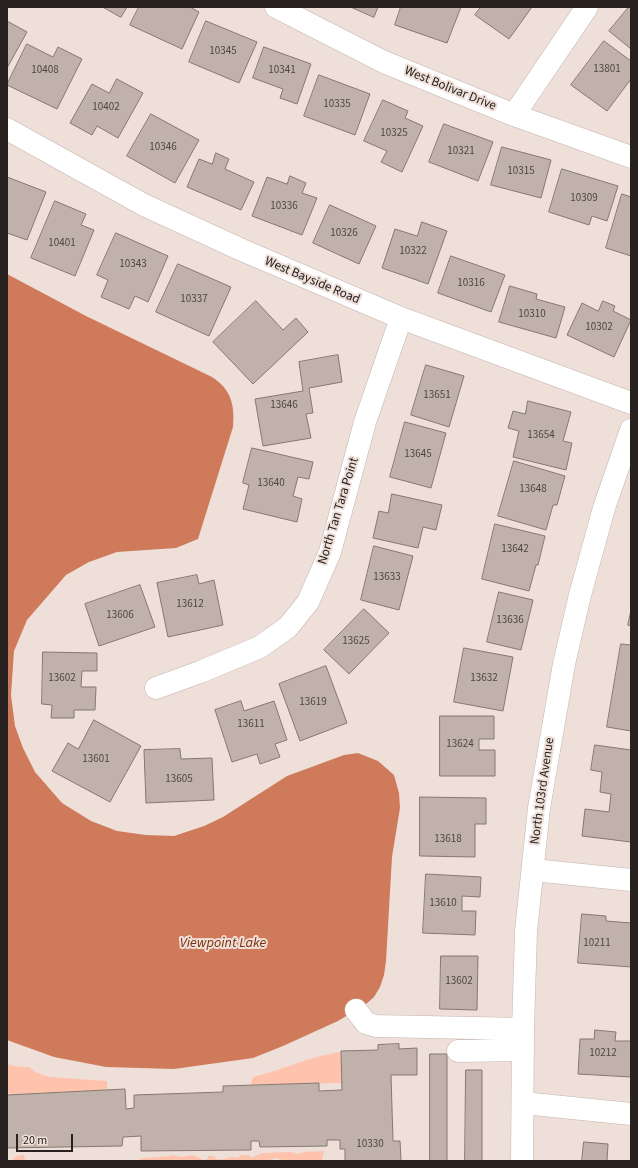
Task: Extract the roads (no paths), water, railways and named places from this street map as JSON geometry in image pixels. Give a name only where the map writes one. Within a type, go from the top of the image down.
[{"type":"street","name":"West Bolivar Drive","points":[[276,7],[384,62],[514,115],[631,157]]},
{"type":"street","points":[[514,115],[587,7]]},
{"type":"street","name":"West Bayside Road","points":[[7,129],[144,205],[291,272],[402,318],[631,403]]},
{"type":"street","name":"North Tan Tara Point","points":[[156,688],[200,672],[260,646],[288,627],[308,602],[330,552],[365,422],[402,318]]},
{"type":"street","name":"North 103rd Avenue","points":[[522,1161],[526,930],[542,792],[564,664],[580,595],[604,508],[631,430]]},
{"type":"street","points":[[533,870],[631,880]]},
{"type":"street","points":[[356,1010],[366,1023],[376,1026],[523,1040]]},
{"type":"street","points":[[458,1051],[523,1040]]},
{"type":"street","points":[[523,1103],[631,1114]]},
{"type":"water","name":"Viewpoint Lake","points":[[7,274],[86,316],[212,377],[228,392],[233,412],[233,427],[198,539],[176,548],[117,552],[89,562],[66,575],[27,620],[14,651],[11,695],[15,726],[23,748],[35,772],[62,803],[91,821],[117,831],[146,835],[174,836],[204,826],[223,817],[287,776],[344,755],[358,753],[378,761],[394,775],[399,793],[400,808],[392,857],[386,961],[380,987],[374,997],[366,1004],[338,1021],[253,1058],[174,1069],[106,1067],[54,1057],[7,1040]]}]
